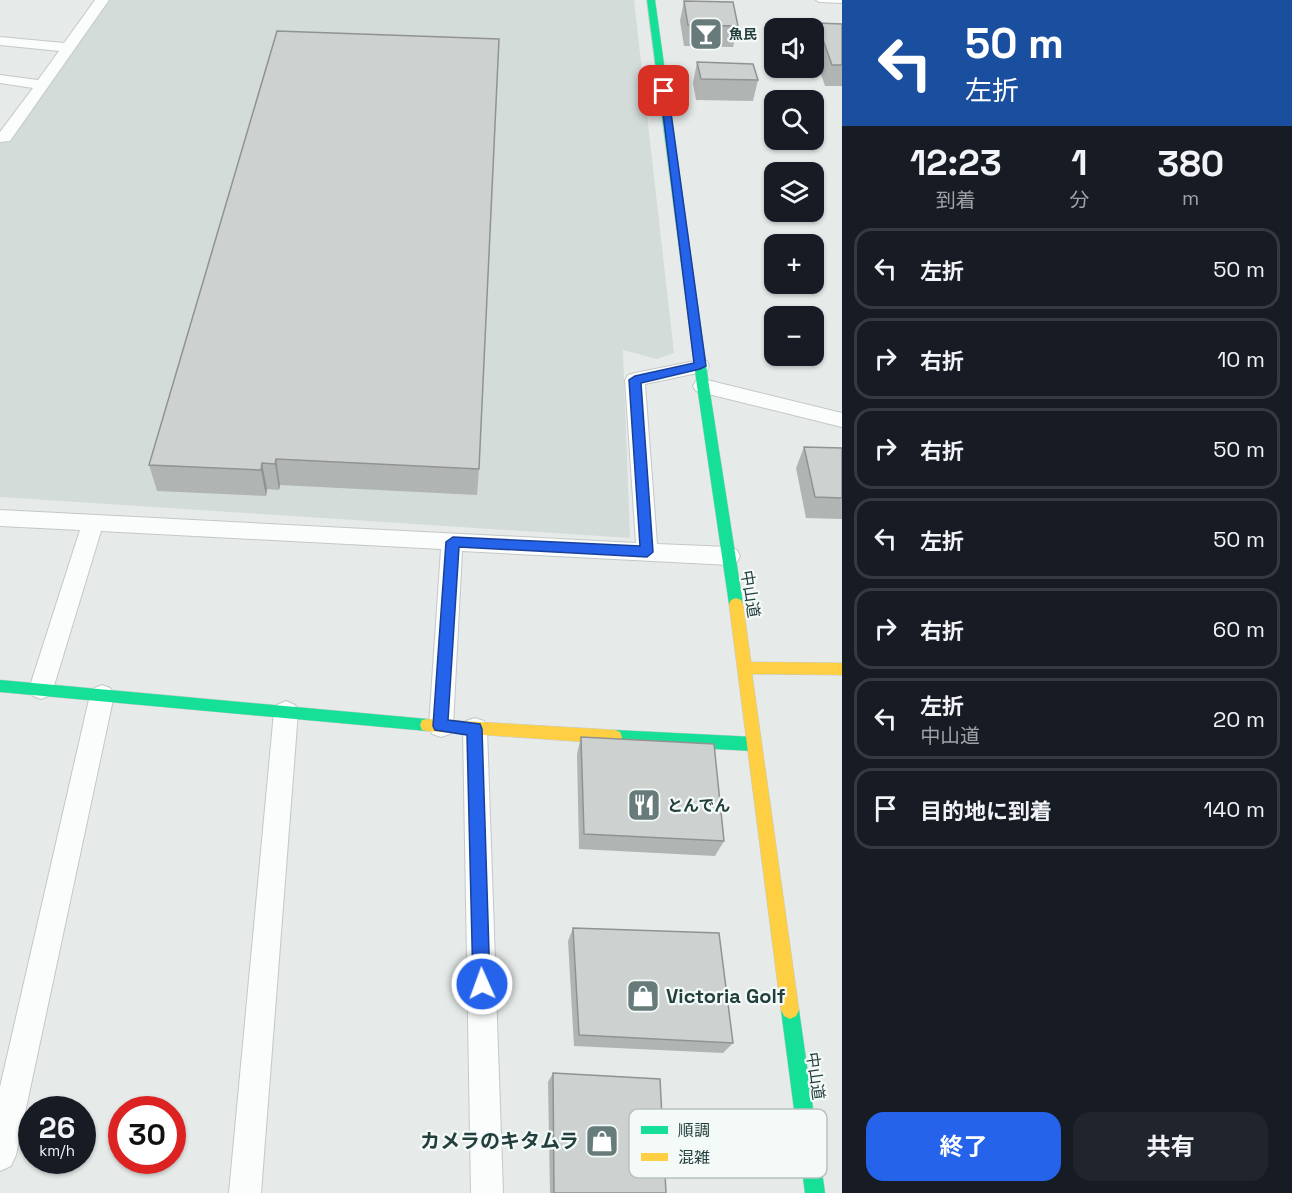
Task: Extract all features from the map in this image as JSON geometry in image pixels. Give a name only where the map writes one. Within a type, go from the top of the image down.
[{"type":"main road","name":"中山道","points":[[651,0],[700,366],[746,668],[754,744],[804,1109]]},
{"type":"main road","points":[[746,668],[842,669]]},
{"type":"main road","points":[[0,686],[475,729],[754,744]]},
{"type":"main road","name":"中山道","points":[[813,1178],[815,1193]]},
{"type":"street","points":[[0,137],[5,138],[102,0]]},
{"type":"street","points":[[0,41],[68,48]]},
{"type":"street","points":[[0,78],[42,85]]},
{"type":"street","points":[[647,552],[635,380],[700,366]]},
{"type":"street","points":[[703,386],[842,420]]},
{"type":"street","points":[[0,518],[729,556]]},
{"type":"street","points":[[41,689],[93,523]]},
{"type":"street","points":[[441,726],[453,542]]},
{"type":"street","points":[[0,1155],[102,695]]},
{"type":"street","points":[[245,1193],[286,712]]},
{"type":"street","points":[[475,729],[487,1193]]},
{"type":"lane","points":[[819,0],[842,1]]},
{"type":"shaded area","points":[[108,0],[634,0],[674,353],[657,359],[623,350],[630,538],[0,497],[0,137]]},
{"type":"building","points":[[684,1],[733,2],[738,26],[688,25]]},
{"type":"building","points":[[824,23],[842,24],[842,65],[832,65],[824,43]]},
{"type":"building","points":[[277,31],[499,39],[479,469],[276,459],[275,464],[262,463],[261,470],[149,465]]},
{"type":"building","points":[[697,62],[753,64],[758,80],[701,79]]},
{"type":"building","points":[[804,447],[842,448],[842,498],[815,497]]},
{"type":"building","name":"とんでん","points":[[581,737],[714,744],[724,841],[584,834]]},
{"type":"building","name":"Victoria Golf","points":[[573,928],[719,933],[733,1043],[579,1035]]},
{"type":"building","name":"カメラのキタムラ","points":[[553,1073],[660,1079],[662,1109],[629,1109],[629,1178],[665,1178],[666,1193],[554,1193]]},
{"type":"traffic: fast","points":[[651,0],[703,386],[736,604]]},
{"type":"traffic: fast","points":[[0,686],[427,725]]},
{"type":"traffic: fast","points":[[615,737],[754,744]]},
{"type":"traffic: fast","points":[[790,1010],[804,1109]]},
{"type":"traffic: fast","points":[[813,1178],[815,1193]]},
{"type":"traffic: slow","points":[[736,604],[790,1010]]},
{"type":"traffic: slow","points":[[746,668],[842,669]]},
{"type":"traffic: slow","points":[[427,725],[615,737]]},
{"type":"place","name":"魚民","points":[[706,34]]},
{"type":"place","name":"とんでん","points":[[644,805]]},
{"type":"place","name":"Victoria Golf","points":[[643,996]]},
{"type":"place","name":"カメラのキタムラ","points":[[602,1141]]},
{"type":"route","points":[[482,984],[475,729],[441,726],[453,542],[647,552],[635,380],[700,366],[664,91]]}]
